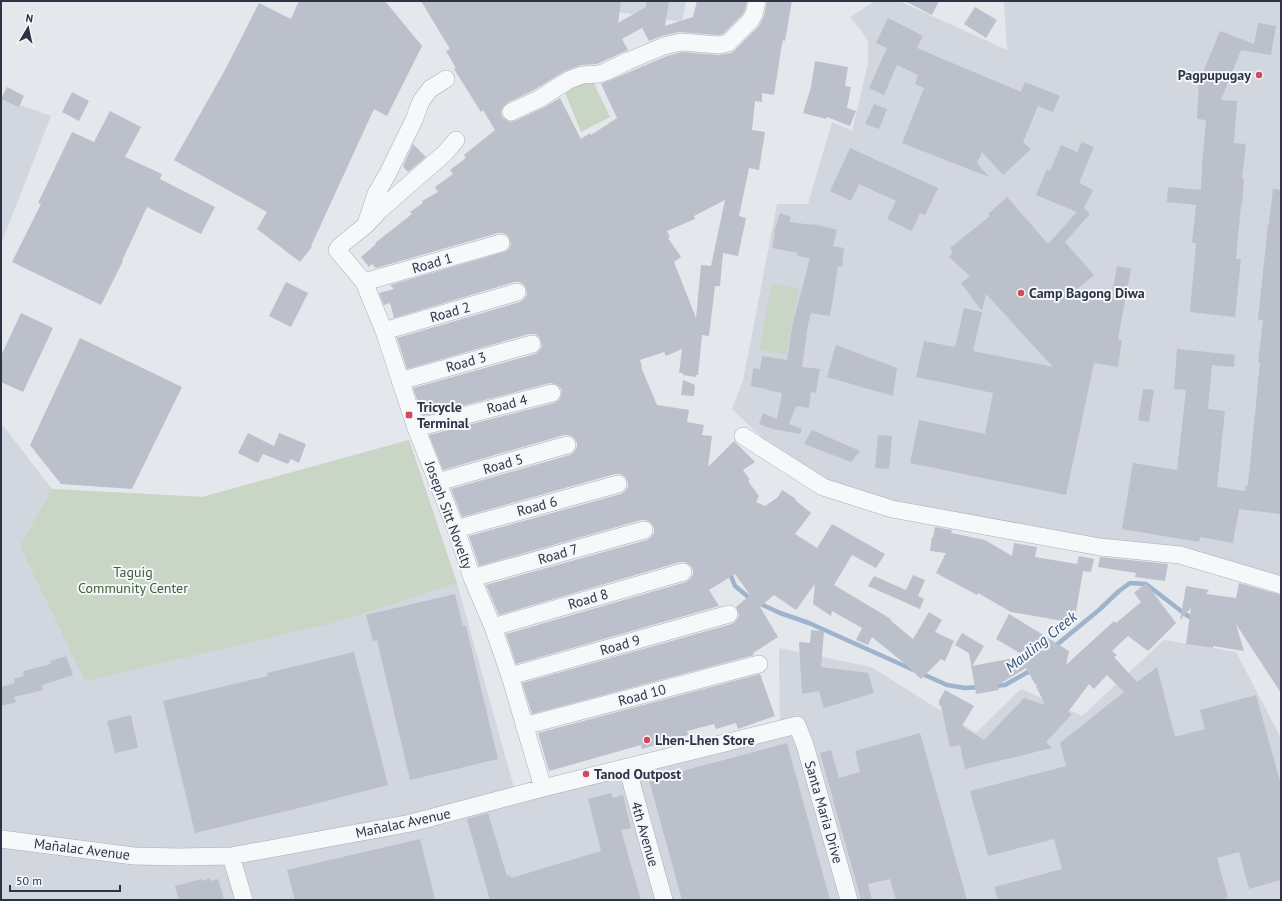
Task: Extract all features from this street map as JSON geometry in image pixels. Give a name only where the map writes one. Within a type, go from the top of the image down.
[{"type":"street","points":[[511,112],[539,99],[569,80],[582,75],[599,74],[628,60],[664,46],[681,42],[719,45],[728,43],[750,20],[754,14],[757,1]]},
{"type":"street","points":[[366,225],[376,194],[414,120],[421,101],[430,89],[446,79]]},
{"type":"street","points":[[366,225],[380,210],[445,152],[456,140]]},
{"type":"street","name":"Joseph Sitt Novelty","points":[[366,225],[337,250],[364,282],[384,331],[416,428],[456,528],[472,578],[493,626],[510,676],[543,788]]},
{"type":"street","name":"Road 1","points":[[364,282],[501,243]]},
{"type":"street","name":"Road 2","points":[[384,331],[517,292]]},
{"type":"street","name":"Road 3","points":[[400,381],[532,344]]},
{"type":"street","name":"Road 4","points":[[416,428],[552,393]]},
{"type":"street","points":[[743,436],[823,487],[892,509],[1100,547],[1180,555],[1281,585]]},
{"type":"street","name":"Road 5","points":[[438,482],[567,445]]},
{"type":"street","name":"Road 6","points":[[456,528],[618,484]]},
{"type":"street","name":"Road 7","points":[[472,578],[644,530]]},
{"type":"street","name":"Road 8","points":[[493,626],[683,572]]},
{"type":"street","name":"Road 9","points":[[510,676],[729,614]]},
{"type":"street","name":"Road 10","points":[[524,726],[759,664]]},
{"type":"street","name":"Mañalac Avenue","points":[[1,839],[134,856],[230,856],[411,823],[543,788],[797,725]]},
{"type":"street","name":"Santa Maria Drive","points":[[797,725],[805,745],[848,900]]},
{"type":"street","name":"4th Avenue","points":[[627,768],[664,900]]},
{"type":"street","points":[[230,856],[244,900]]},
{"type":"shaded area","points":[[562,1],[686,1],[682,22],[573,5]]},
{"type":"shaded area","name":"Camp Bagong Diwa","points":[[875,1],[899,1],[1007,50],[1004,1],[1281,1],[1281,577],[1101,541],[894,503],[826,482],[777,452],[732,409],[743,381],[777,204],[808,204],[832,122],[852,131],[868,64],[868,42],[861,30],[850,17]]},
{"type":"shaded area","points":[[1,98],[51,116],[1,244]]},
{"type":"shaded area","points":[[1,423],[52,489],[202,497],[409,440],[457,583],[518,802],[780,733],[779,648],[871,667],[976,733],[1021,689],[1082,716],[1164,640],[1236,652],[1281,738],[1281,900],[1,900]]},
{"type":"green space","points":[[591,77],[610,117],[581,132],[564,90]]},
{"type":"green space","points":[[772,283],[799,289],[786,355],[759,349]]},
{"type":"green space","name":"Taguig Community Center","points":[[409,440],[457,583],[333,623],[85,681],[20,546],[52,489],[202,497]]},
{"type":"building","points":[[299,1],[385,1],[422,46],[387,116],[374,109],[311,246],[312,247],[300,262],[257,229],[267,212],[174,160],[225,70],[259,3],[291,19]]},
{"type":"building","points":[[421,1],[621,1],[618,23],[646,7],[646,1],[669,1],[665,26],[693,17],[697,1],[747,1],[742,15],[723,34],[718,35],[679,32],[649,41],[642,28],[622,39],[628,50],[597,64],[581,65],[565,71],[534,90],[507,103],[501,112],[502,117],[506,120],[510,122],[515,121],[560,98],[581,139],[590,133],[591,135],[617,118],[601,84],[667,56],[682,52],[718,55],[731,53],[759,26],[764,16],[767,1],[792,1],[785,41],[783,40],[781,50],[774,95],[762,93],[762,102],[755,101],[752,130],[765,132],[759,170],[749,168],[739,216],[746,218],[738,256],[723,253],[720,286],[715,286],[709,336],[702,335],[698,375],[696,375],[696,377],[679,373],[682,349],[666,356],[664,352],[640,360],[641,367],[657,405],[689,410],[687,422],[704,425],[702,435],[712,436],[708,467],[734,441],[755,462],[743,470],[750,480],[748,481],[759,496],[756,502],[765,506],[778,497],[782,490],[796,499],[795,500],[811,513],[795,534],[817,548],[832,524],[885,554],[876,568],[852,555],[834,585],[891,619],[890,620],[913,639],[929,612],[942,620],[935,632],[954,641],[945,661],[941,659],[921,679],[872,637],[868,645],[856,640],[862,628],[832,611],[831,616],[813,604],[815,584],[796,610],[774,595],[760,607],[778,637],[753,653],[754,655],[532,714],[522,683],[732,624],[739,616],[736,607],[750,595],[735,574],[709,590],[719,606],[516,664],[506,634],[686,582],[693,575],[693,570],[690,565],[685,562],[680,562],[499,615],[486,585],[647,540],[654,533],[654,528],[651,523],[646,520],[641,520],[479,566],[469,536],[621,494],[628,487],[628,482],[625,477],[620,474],[615,474],[462,517],[451,489],[570,455],[577,447],[577,443],[574,438],[569,435],[564,435],[443,470],[429,435],[554,403],[559,400],[562,390],[559,386],[550,383],[423,416],[413,388],[535,354],[542,347],[541,341],[535,334],[529,334],[407,369],[397,338],[520,302],[527,295],[526,289],[520,282],[514,282],[394,318],[390,303],[384,305],[379,293],[394,289],[390,285],[504,252],[508,250],[511,245],[508,236],[503,233],[498,233],[376,268],[372,264],[369,267],[361,257],[376,244],[375,243],[412,214],[410,212],[423,203],[422,201],[438,192],[435,187],[453,174],[450,170],[466,158],[464,155],[495,130],[483,110],[481,112],[454,69],[456,68],[446,51],[450,49]],"holes":[[[725,200],[711,266],[701,265],[696,318],[674,262],[681,257],[668,238],[670,237],[667,231],[695,219],[694,216]]]},
{"type":"building","points":[[905,1],[939,1],[932,15]]},
{"type":"building","points":[[975,7],[997,20],[986,38],[964,24]]},
{"type":"building","points":[[888,18],[923,36],[917,48],[1021,92],[1025,82],[1060,96],[1053,112],[1038,106],[1023,142],[1031,149],[1003,175],[982,152],[977,163],[989,177],[902,143],[924,88],[915,84],[918,75],[897,65],[884,95],[869,88],[887,48],[876,43]]},
{"type":"building","points":[[1258,23],[1276,26],[1271,55],[1241,50],[1221,100],[1237,101],[1234,143],[1246,144],[1242,179],[1244,179],[1242,205],[1236,259],[1241,259],[1235,317],[1190,312],[1196,243],[1192,243],[1196,205],[1167,202],[1168,187],[1201,190],[1206,120],[1197,119],[1199,82],[1220,31],[1254,44]]},
{"type":"building","points":[[815,61],[848,67],[845,86],[851,87],[847,108],[856,111],[850,126],[827,117],[826,119],[803,113],[811,87]]},
{"type":"building","points":[[7,87],[24,96],[19,107],[1,99]]},
{"type":"building","points":[[72,92],[89,101],[79,121],[62,112]]},
{"type":"building","points":[[874,104],[887,109],[879,129],[865,124]]},
{"type":"building","points":[[110,111],[141,127],[125,157],[162,174],[160,179],[215,207],[201,234],[147,207],[123,261],[101,305],[12,262],[41,204],[38,203],[72,132],[94,142]]},
{"type":"building","points":[[1082,142],[1094,147],[1079,183],[1093,190],[1084,208],[1090,214],[1065,242],[1094,275],[1075,291],[1111,298],[1117,266],[1131,269],[1118,339],[1122,340],[1118,367],[1094,363],[1066,495],[910,463],[919,420],[985,434],[993,393],[916,377],[924,341],[955,347],[964,308],[982,312],[973,351],[1053,367],[986,294],[982,311],[961,283],[970,276],[949,257],[953,253],[950,248],[990,216],[988,214],[1007,197],[1048,244],[1077,212],[1036,195],[1047,169],[1050,171],[1061,145],[1077,152]]},
{"type":"building","points":[[413,144],[426,157],[408,172],[403,166]]},
{"type":"building","points":[[850,148],[938,188],[925,215],[920,213],[912,231],[887,219],[896,201],[859,184],[851,201],[830,191]]},
{"type":"building","points":[[1273,189],[1281,190],[1281,514],[1239,509],[1233,543],[1200,537],[1199,542],[1122,529],[1133,463],[1177,470],[1186,390],[1174,389],[1177,349],[1235,355],[1234,367],[1212,365],[1208,409],[1225,411],[1217,487],[1245,491],[1246,485],[1248,485],[1263,320],[1258,320]]},
{"type":"building","points":[[780,213],[791,217],[789,222],[814,224],[837,230],[833,246],[844,248],[842,267],[838,266],[830,316],[811,313],[808,324],[802,367],[820,369],[816,393],[811,392],[809,408],[796,406],[789,424],[802,429],[800,434],[773,429],[759,424],[763,413],[777,419],[782,393],[751,386],[753,368],[760,369],[762,356],[787,360],[793,322],[810,258],[797,256],[798,253],[772,248],[774,232]]},
{"type":"building","points":[[286,282],[308,293],[291,327],[269,316]]},
{"type":"building","points":[[21,313],[53,328],[23,392],[1,382],[1,356]]},
{"type":"building","points":[[80,338],[182,387],[132,489],[61,484],[30,445]]},
{"type":"building","points":[[836,345],[897,368],[893,396],[827,377]]},
{"type":"building","points":[[683,380],[695,385],[694,396],[681,395]]},
{"type":"building","points":[[1143,389],[1154,390],[1149,422],[1138,420]]},
{"type":"building","points":[[812,430],[860,451],[851,462],[804,444]]},
{"type":"building","points":[[248,433],[274,446],[279,433],[306,444],[299,463],[291,459],[288,464],[263,454],[258,463],[238,453]]},
{"type":"building","points":[[878,435],[892,436],[889,469],[875,468]]},
{"type":"building","points":[[935,527],[952,530],[951,533],[985,540],[1012,556],[1014,543],[1037,547],[1035,557],[1077,564],[1079,556],[1094,559],[1091,572],[1083,571],[1074,623],[1011,612],[978,593],[977,595],[936,573],[946,553],[930,551]]},
{"type":"building","points":[[1100,557],[1168,564],[1165,581],[1135,577],[1136,573],[1098,567]]},
{"type":"building","points":[[913,575],[925,580],[918,596],[924,599],[920,609],[868,586],[874,576],[906,590]]},
{"type":"building","points":[[1146,583],[1176,623],[1148,651],[1128,636],[1112,651],[1117,655],[1114,657],[1137,682],[1157,667],[1175,737],[1205,729],[1200,710],[1256,695],[1281,785],[1281,880],[1249,889],[1239,852],[1217,858],[1228,898],[1220,900],[998,900],[994,887],[1062,869],[1054,839],[988,856],[970,791],[1066,766],[1060,743],[1124,692],[1107,675],[1094,689],[1089,684],[1068,712],[1072,714],[1046,742],[1052,748],[965,769],[960,745],[950,747],[941,706],[939,705],[939,701],[945,690],[974,706],[962,726],[984,740],[1024,698],[1045,705],[1036,686],[1037,684],[1035,684],[1026,668],[998,685],[999,690],[976,694],[969,653],[955,645],[962,633],[984,646],[972,666],[1025,656],[996,639],[1009,614],[1069,651],[1066,665],[1114,621],[1116,623],[1141,602],[1134,593]]},
{"type":"building","points":[[1239,583],[1281,595],[1281,693],[1236,624],[1244,651],[1213,646],[1213,648],[1186,644],[1191,608],[1180,620],[1186,586],[1209,590],[1206,594],[1236,598]]},
{"type":"building","points":[[455,594],[463,626],[466,626],[498,759],[410,780],[377,640],[373,641],[366,615]]},
{"type":"building","points":[[811,630],[824,631],[821,667],[868,673],[874,693],[824,708],[819,691],[802,694],[799,642],[810,643]]},
{"type":"building","points":[[354,652],[388,785],[195,833],[163,701],[268,676],[267,673]]},
{"type":"building","points":[[66,656],[73,675],[42,685],[43,690],[14,697],[16,702],[1,706],[1,687],[15,683],[14,679],[24,676],[23,671],[51,664],[50,661]]},
{"type":"building","points":[[760,674],[775,716],[738,729],[736,723],[716,729],[714,724],[687,731],[688,735],[642,749],[641,745],[549,771],[538,733]]},
{"type":"building","points":[[131,715],[138,748],[115,753],[107,721]]},
{"type":"building","points":[[920,733],[967,900],[896,900],[890,879],[868,884],[872,900],[861,900],[820,753],[831,750],[839,778],[860,772],[855,751]]},
{"type":"building","points":[[787,743],[830,900],[682,900],[649,780]]},
{"type":"building","points":[[611,793],[613,798],[623,795],[631,828],[621,830],[641,900],[490,900],[467,819],[488,813],[507,876],[510,875],[511,878],[601,851],[588,799]]},
{"type":"building","points":[[420,839],[435,900],[295,900],[287,870]]},
{"type":"building","points":[[210,878],[211,881],[218,879],[224,900],[179,900],[175,886]]},
{"type":"waterway","name":"Mauling Creek","points":[[729,571],[735,586],[752,600],[780,613],[809,623],[947,685],[965,688],[980,687]]},
{"type":"waterway","name":"Mauling Creek","points":[[1054,647],[1130,583],[1146,584],[1195,620]]},
{"type":"waterway","name":"Mauling Creek","points":[[993,686],[1005,685],[1028,672],[1032,667]]},
{"type":"place","name":"Pagpupugay","points":[[1259,75]]},
{"type":"place","name":"Camp Bagong Diwa","points":[[1021,293]]},
{"type":"place","name":"Tricycle Terminal","points":[[409,415]]},
{"type":"place","name":"Lhen-Lhen Store","points":[[647,740]]},
{"type":"place","name":"Tanod Outpost","points":[[586,774]]}]
